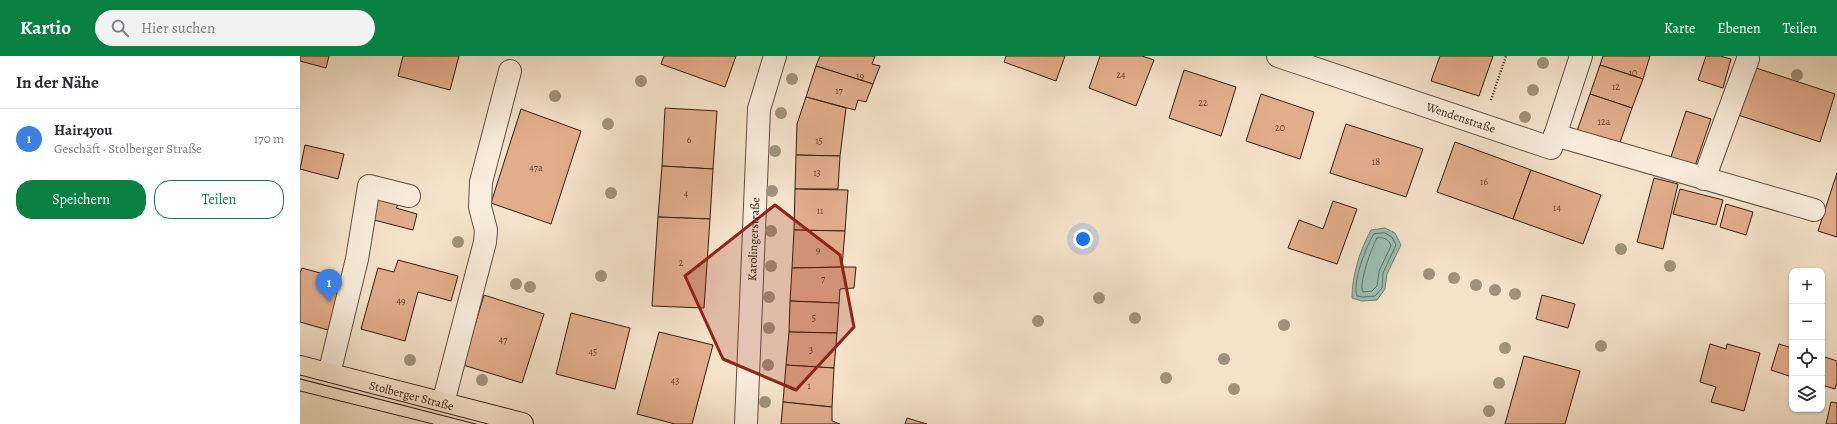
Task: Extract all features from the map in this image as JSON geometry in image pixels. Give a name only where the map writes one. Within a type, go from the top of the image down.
[{"type":"main road","name":"Stolberger Straße","points":[[300,367],[522,424]]},
{"type":"street","name":"Karolingerstraße","points":[[746,424],[756,150],[759,109],[775,56]]},
{"type":"street","name":"Wendenstraße","points":[[1278,56],[1551,148],[1581,56]]},
{"type":"street","points":[[1704,179],[1748,59]]},
{"type":"street","points":[[443,403],[485,242],[486,230],[480,202],[481,182],[510,71]]},
{"type":"street","points":[[1555,135],[1814,210]]},
{"type":"street","points":[[328,374],[357,259],[369,186],[408,196]]},
{"type":"path","points":[[1483,125],[1506,56]]},
{"type":"highlighted area","points":[[775,205],[840,255],[854,327],[796,390],[723,359],[685,276]]},
{"type":"water","points":[[1385,228],[1395,233],[1401,245],[1387,274],[1385,289],[1377,300],[1362,301],[1352,298],[1355,272],[1360,254],[1367,238],[1371,230]]},
{"type":"building","points":[[300,56],[329,56],[326,68],[300,61]]},
{"type":"building","points":[[403,56],[459,56],[450,90],[398,76]]},
{"type":"building","points":[[664,56],[736,56],[725,87],[661,64]]},
{"type":"building","points":[[820,56],[875,56],[872,64],[880,66],[873,84],[816,66]]},
{"type":"building","points":[[1006,56],[1065,56],[1056,81],[1004,62]]},
{"type":"building","points":[[1100,56],[1142,56],[1154,60],[1136,106],[1089,88]]},
{"type":"building","points":[[1440,56],[1493,56],[1479,96],[1431,81]]},
{"type":"building","points":[[1603,56],[1650,56],[1643,79],[1600,65]]},
{"type":"building","points":[[1706,56],[1720,56],[1731,59],[1723,88],[1698,80]]},
{"type":"building","points":[[1600,65],[1643,79],[1632,108],[1590,94]]},
{"type":"building","points":[[816,66],[873,84],[866,102],[858,100],[855,110],[806,97]]},
{"type":"building","points":[[1753,67],[1835,94],[1820,142],[1738,115]]},
{"type":"building","points":[[1184,70],[1236,87],[1221,136],[1169,118]]},
{"type":"building","points":[[1261,94],[1314,112],[1300,159],[1246,141]]},
{"type":"building","points":[[1590,94],[1632,108],[1618,148],[1576,134]]},
{"type":"building","points":[[806,97],[846,108],[840,156],[796,155],[797,124]]},
{"type":"building","points":[[665,108],[717,111],[713,169],[662,166]]},
{"type":"building","points":[[521,109],[581,131],[551,224],[491,203]]},
{"type":"building","points":[[1686,111],[1711,119],[1694,169],[1670,160]]},
{"type":"building","points":[[1346,124],[1423,149],[1406,197],[1330,173]]},
{"type":"building","points":[[1455,142],[1531,170],[1513,219],[1437,192]]},
{"type":"building","points":[[305,145],[344,154],[338,179],[300,169]]},
{"type":"building","points":[[796,155],[840,156],[838,189],[795,189]]},
{"type":"building","points":[[662,166],[713,169],[710,219],[658,217]]},
{"type":"building","points":[[1531,170],[1601,195],[1583,244],[1513,219]]},
{"type":"building","points":[[1837,173],[1837,237],[1818,231]]},
{"type":"building","points":[[1654,178],[1678,184],[1663,249],[1637,242]]},
{"type":"building","points":[[795,189],[848,190],[845,231],[794,230]]},
{"type":"building","points":[[1680,189],[1723,200],[1716,225],[1673,214]]},
{"type":"building","points":[[375,199],[398,205],[396,208],[417,214],[413,230],[370,219]]},
{"type":"building","points":[[1333,201],[1357,209],[1337,264],[1288,248],[1299,220],[1323,229]]},
{"type":"building","points":[[1726,204],[1753,212],[1746,235],[1720,227]]},
{"type":"building","points":[[658,217],[710,219],[704,308],[652,306]]},
{"type":"building","points":[[794,230],[845,231],[842,267],[792,268]]},
{"type":"building","points":[[398,260],[458,276],[451,301],[418,292],[405,341],[361,329],[378,268],[394,272]]},
{"type":"building","points":[[856,267],[854,288],[840,289],[839,303],[790,301],[792,268]]},
{"type":"building","points":[[302,268],[342,279],[328,330],[300,322],[300,273]]},
{"type":"building","points":[[484,295],[544,314],[522,383],[463,365]]},
{"type":"building","points":[[1542,295],[1575,304],[1568,328],[1536,319]]},
{"type":"building","points":[[790,301],[839,303],[837,333],[789,332]]},
{"type":"building","points":[[571,313],[630,328],[615,389],[556,374]]},
{"type":"building","points":[[659,332],[713,345],[692,424],[675,424],[637,414]]},
{"type":"building","points":[[789,332],[837,333],[834,368],[786,365]]},
{"type":"building","points":[[1710,344],[1726,349],[1727,344],[1760,353],[1744,411],[1711,402],[1716,387],[1700,382]]},
{"type":"building","points":[[1779,344],[1789,347],[1789,376],[1771,370]]},
{"type":"building","points":[[1524,356],[1580,371],[1565,424],[1505,424]]},
{"type":"building","points":[[1825,357],[1837,361],[1837,382],[1835,389],[1825,386]]},
{"type":"building","points":[[786,365],[834,368],[832,407],[783,402]]},
{"type":"building","points":[[783,402],[832,407],[832,421],[840,424],[781,424]]},
{"type":"building","points":[[1831,402],[1837,403],[1837,424],[1826,424]]},
{"type":"building","points":[[907,418],[927,424],[905,424]]},
{"type":"tram line","points":[[300,375],[488,424]]},
{"type":"tram line","points":[[300,391],[433,424]]},
{"type":"place","name":"Hair4you","points":[[329,302]]}]
